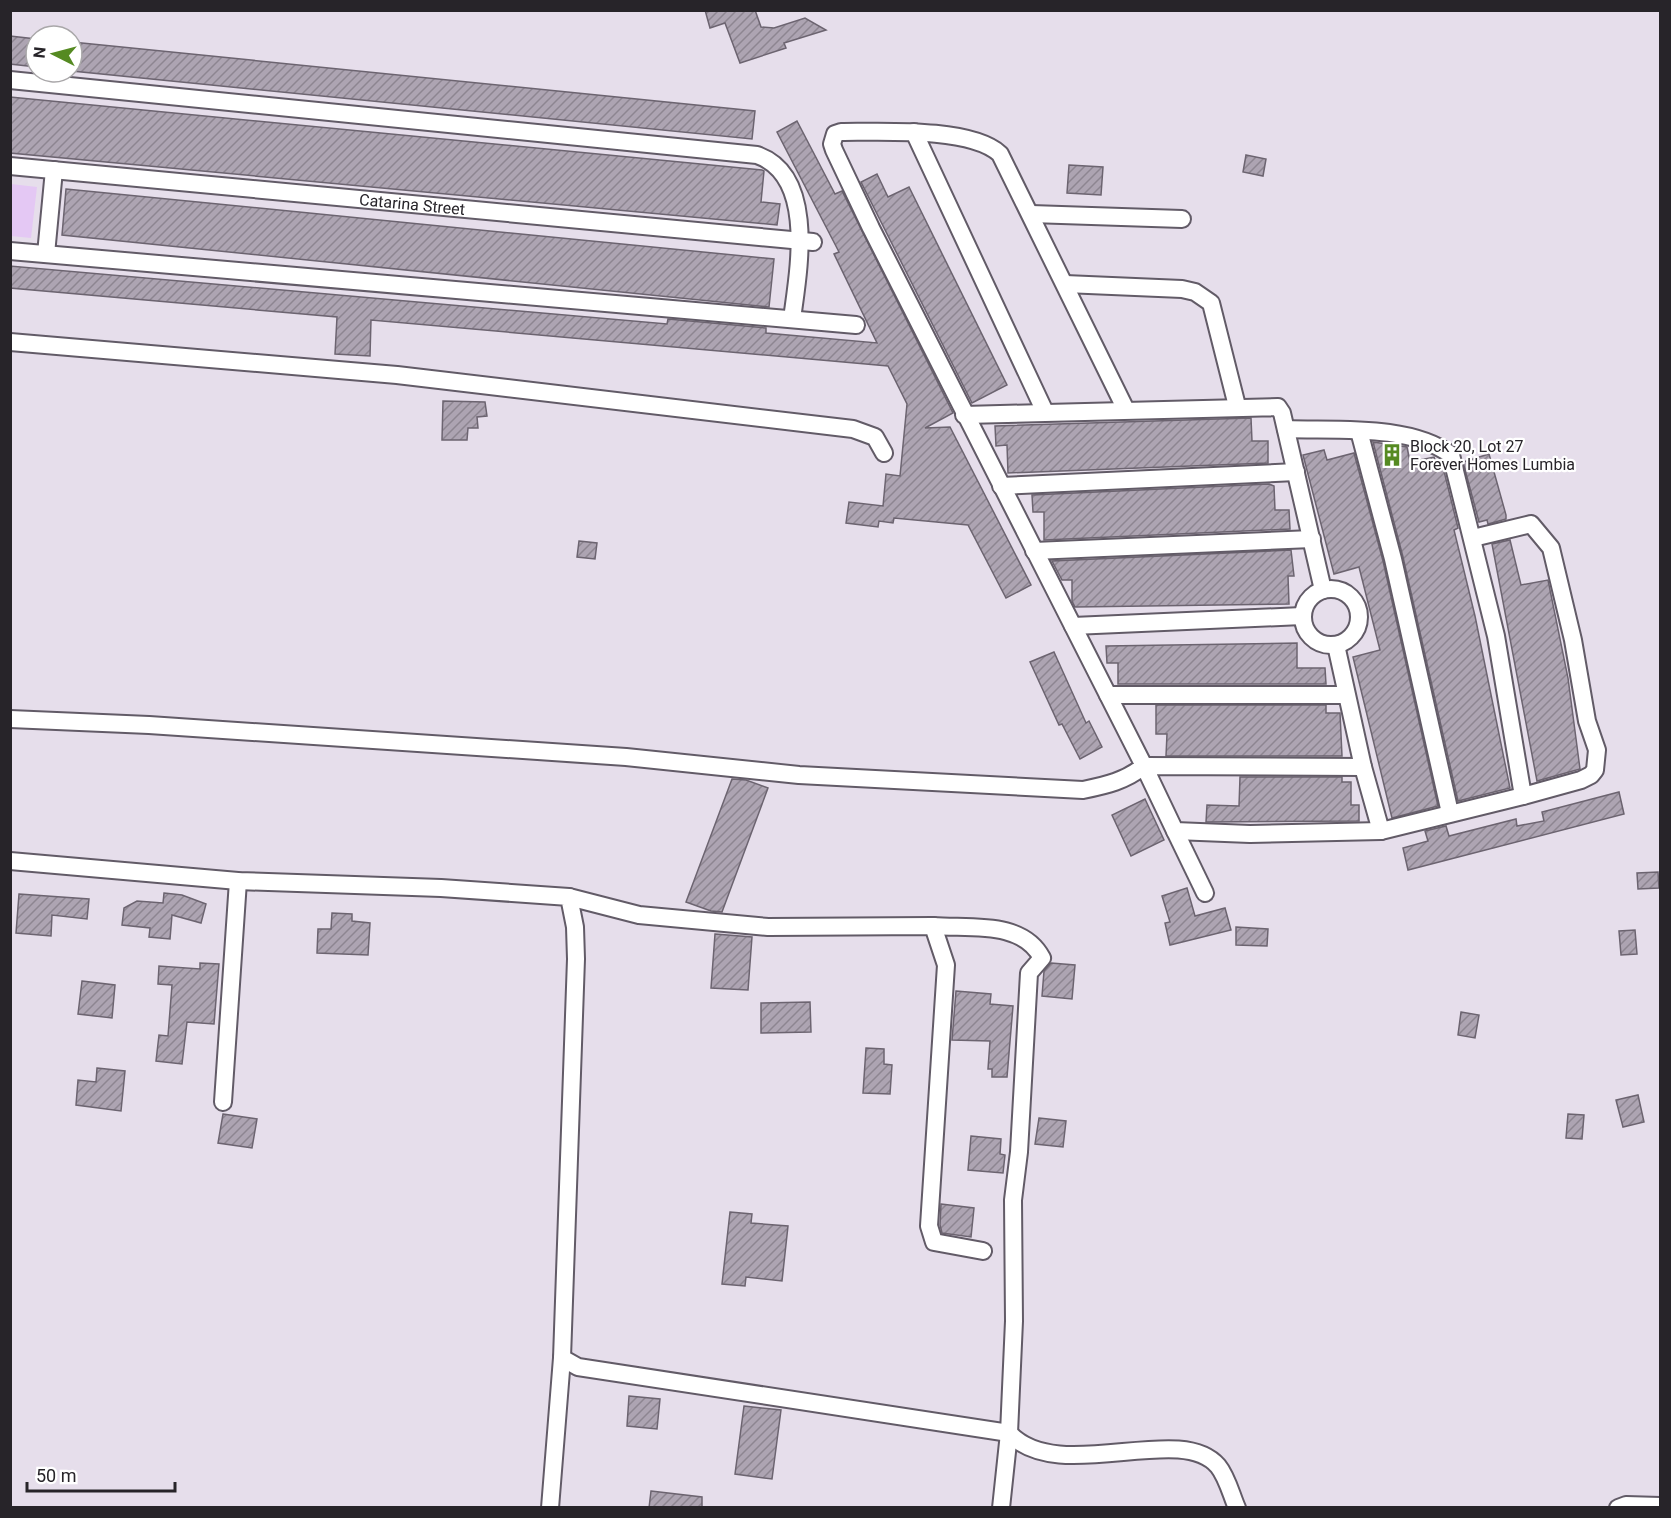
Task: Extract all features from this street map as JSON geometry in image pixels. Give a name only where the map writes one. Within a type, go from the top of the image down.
[{"type":"street","points":[[10,80],[757,156],[768,159],[786,182],[794,199],[807,242],[792,319]]},
{"type":"street","points":[[1126,410],[1006,163],[993,147],[979,142],[914,132],[841,132],[835,134],[832,144],[964,415],[1144,766],[1205,893]]},
{"type":"street","points":[[914,132],[1045,412]]},
{"type":"street","name":"Catarina Street","points":[[10,166],[807,242]]},
{"type":"street","points":[[46,254],[54,171]]},
{"type":"street","points":[[1031,214],[1182,219]]},
{"type":"street","points":[[10,250],[856,325]]},
{"type":"street","points":[[1065,284],[1182,289],[1204,296],[1211,303],[1237,406]]},
{"type":"street","points":[[10,342],[397,375],[853,429],[875,437],[884,453]]},
{"type":"street","points":[[964,415],[1278,406],[1286,429],[1323,590]]},
{"type":"street","points":[[1286,429],[1359,431],[1422,441],[1437,445],[1451,455],[1496,636],[1523,796]]},
{"type":"street","points":[[1359,431],[1393,559],[1450,813]]},
{"type":"street","points":[[1001,486],[1296,472]]},
{"type":"street","points":[[1175,831],[1250,834],[1381,831],[1523,796],[1581,780],[1592,774],[1595,770],[1597,750],[1587,721],[1573,640],[1551,548],[1531,524],[1473,538]]},
{"type":"street","points":[[1034,551],[1312,539]]},
{"type":"street","points":[[1336,589],[1348,594],[1356,604],[1359,616],[1356,629],[1348,639],[1336,645],[1324,644],[1313,639],[1305,629],[1302,616],[1308,600],[1323,590],[1336,589]]},
{"type":"street","points":[[1072,626],[1302,616]]},
{"type":"street","points":[[1336,645],[1363,767],[1381,831]]},
{"type":"street","points":[[1108,695],[1346,695]]},
{"type":"street","points":[[10,719],[149,725],[626,757],[799,775],[1083,790],[1127,779],[1144,766],[1363,767]]},
{"type":"street","points":[[10,861],[238,881],[441,888],[569,897],[639,915],[768,927],[933,926],[1016,932],[1036,946],[1042,958],[1029,973],[1019,1152],[1012,1200],[1014,1321],[1009,1433],[1001,1508]]},
{"type":"street","points":[[223,1102],[238,881]]},
{"type":"street","points":[[549,1508],[562,1358],[576,959],[575,927],[569,897]]},
{"type":"street","points":[[933,926],[946,965],[929,1226],[934,1242],[983,1251]]},
{"type":"street","points":[[562,1358],[578,1367],[1009,1433],[1021,1446],[1050,1454],[1194,1452],[1217,1464],[1237,1508]]},
{"type":"street","points":[[1618,1508],[1626,1505],[1660,1506]]},
{"type":"shaded area","points":[[11,184],[37,187],[31,238],[11,236]]},
{"type":"building","points":[[705,10],[755,10],[761,27],[774,28],[805,18],[826,30],[784,43],[786,48],[740,63],[725,23],[710,28]]},
{"type":"building","points":[[10,36],[24,38],[24,66],[10,64]]},
{"type":"building","points":[[84,43],[755,111],[752,139],[84,72]]},
{"type":"building","points":[[10,97],[762,170],[764,171],[761,202],[780,204],[777,225],[10,153]]},
{"type":"building","points":[[797,121],[835,194],[842,191],[953,413],[925,428],[950,427],[1031,585],[1006,598],[968,525],[894,518],[893,523],[879,521],[878,527],[846,523],[849,502],[883,506],[886,474],[900,476],[907,404],[888,366],[371,320],[370,356],[335,354],[337,317],[10,288],[10,266],[667,324],[668,319],[766,328],[766,333],[877,343],[834,254],[839,252],[777,132]]},
{"type":"building","points":[[1246,155],[1266,159],[1263,176],[1243,172]]},
{"type":"building","points":[[1069,165],[1103,167],[1101,195],[1067,193]]},
{"type":"building","points":[[877,174],[888,197],[909,187],[1007,385],[972,403],[861,182]]},
{"type":"building","points":[[66,189],[774,259],[769,307],[62,235]]},
{"type":"building","points":[[443,401],[485,402],[487,416],[477,417],[478,428],[468,428],[467,440],[442,440]]},
{"type":"building","points":[[1251,418],[1252,441],[1268,441],[1268,463],[1008,473],[1007,445],[996,446],[995,426]]},
{"type":"building","points":[[1373,442],[1407,447],[1410,462],[1434,457],[1439,469],[1443,467],[1458,528],[1454,530],[1475,616],[1510,788],[1458,801],[1403,557]]},
{"type":"building","points":[[1324,450],[1327,460],[1354,453],[1383,561],[1438,806],[1392,818],[1353,657],[1380,650],[1359,567],[1334,574],[1303,455]]},
{"type":"building","points":[[1489,454],[1506,519],[1488,524],[1487,520],[1479,522],[1463,462]]},
{"type":"building","points":[[1269,484],[1274,486],[1275,510],[1289,510],[1290,529],[1044,540],[1044,512],[1033,512],[1032,495]]},
{"type":"building","points":[[1510,540],[1521,585],[1548,580],[1568,678],[1580,769],[1537,781],[1492,544]]},
{"type":"building","points":[[579,541],[597,543],[595,559],[577,557]]},
{"type":"building","points":[[1291,550],[1294,576],[1288,576],[1289,604],[1075,607],[1072,601],[1072,580],[1062,580],[1052,561]]},
{"type":"building","points":[[1297,643],[1297,668],[1325,668],[1326,684],[1118,684],[1118,663],[1107,663],[1106,646]]},
{"type":"building","points":[[1054,652],[1086,723],[1089,721],[1102,747],[1080,759],[1062,724],[1059,725],[1030,662]]},
{"type":"building","points":[[1156,705],[1326,705],[1326,713],[1340,713],[1342,756],[1166,756],[1167,734],[1156,734]]},
{"type":"building","points":[[1240,777],[1342,777],[1342,782],[1351,782],[1351,805],[1359,805],[1359,821],[1206,822],[1207,805],[1239,806]]},
{"type":"building","points":[[732,779],[746,780],[768,788],[722,912],[711,911],[686,902]]},
{"type":"building","points":[[1619,792],[1624,814],[1408,870],[1403,848],[1428,841],[1425,831],[1446,826],[1449,836],[1516,819],[1517,826],[1544,821],[1542,812]]},
{"type":"building","points":[[1145,799],[1164,840],[1131,856],[1112,815]]},
{"type":"building","points":[[1658,872],[1659,888],[1638,889],[1637,873]]},
{"type":"building","points":[[1187,888],[1195,916],[1225,908],[1231,930],[1170,945],[1165,923],[1170,922],[1162,896]]},
{"type":"building","points":[[164,893],[182,895],[206,904],[201,923],[172,915],[170,939],[149,937],[150,928],[122,925],[124,908],[137,901],[163,903]]},
{"type":"building","points":[[19,894],[89,899],[87,919],[52,915],[51,936],[16,933]]},
{"type":"building","points":[[332,913],[352,914],[352,921],[370,923],[368,955],[317,953],[318,929],[331,929]]},
{"type":"building","points":[[1236,927],[1268,929],[1267,946],[1236,945]]},
{"type":"building","points":[[1635,930],[1637,954],[1621,955],[1619,931]]},
{"type":"building","points":[[715,934],[752,937],[748,990],[711,988]]},
{"type":"building","points":[[200,963],[219,964],[214,1024],[187,1022],[182,1064],[156,1061],[159,1035],[168,1036],[172,985],[158,984],[159,966],[200,969]]},
{"type":"building","points":[[1051,963],[1075,965],[1072,999],[1042,996],[1044,971]]},
{"type":"building","points":[[82,981],[115,985],[112,1018],[78,1014]]},
{"type":"building","points":[[956,991],[991,994],[990,1004],[1013,1006],[1007,1077],[992,1077],[992,1069],[988,1069],[990,1041],[952,1040]]},
{"type":"building","points":[[810,1002],[811,1032],[761,1033],[761,1003]]},
{"type":"building","points":[[1461,1012],[1479,1015],[1475,1038],[1458,1035]]},
{"type":"building","points":[[866,1048],[884,1049],[884,1064],[892,1065],[890,1094],[863,1093]]},
{"type":"building","points":[[97,1068],[125,1071],[121,1111],[76,1105],[78,1080],[96,1082]]},
{"type":"building","points":[[1638,1095],[1644,1122],[1623,1127],[1616,1100]]},
{"type":"building","points":[[223,1114],[257,1119],[252,1148],[218,1143]]},
{"type":"building","points":[[1568,1114],[1584,1115],[1582,1139],[1566,1138]]},
{"type":"building","points":[[1039,1118],[1066,1121],[1063,1147],[1035,1144]]},
{"type":"building","points":[[971,1136],[1001,1139],[1000,1154],[1005,1155],[1003,1173],[968,1170]]},
{"type":"building","points":[[941,1204],[974,1208],[971,1237],[942,1233]]},
{"type":"building","points":[[730,1212],[752,1214],[751,1223],[788,1226],[782,1281],[746,1277],[745,1286],[722,1284]]},
{"type":"building","points":[[629,1396],[660,1399],[657,1429],[627,1426]]},
{"type":"building","points":[[744,1406],[781,1410],[772,1479],[735,1474]]},
{"type":"building","points":[[651,1491],[702,1497],[702,1508],[649,1508]]},
{"type":"place","name":"Block 20, Lot 27 Forever Homes Lumbia","points":[[1392,455]]}]
